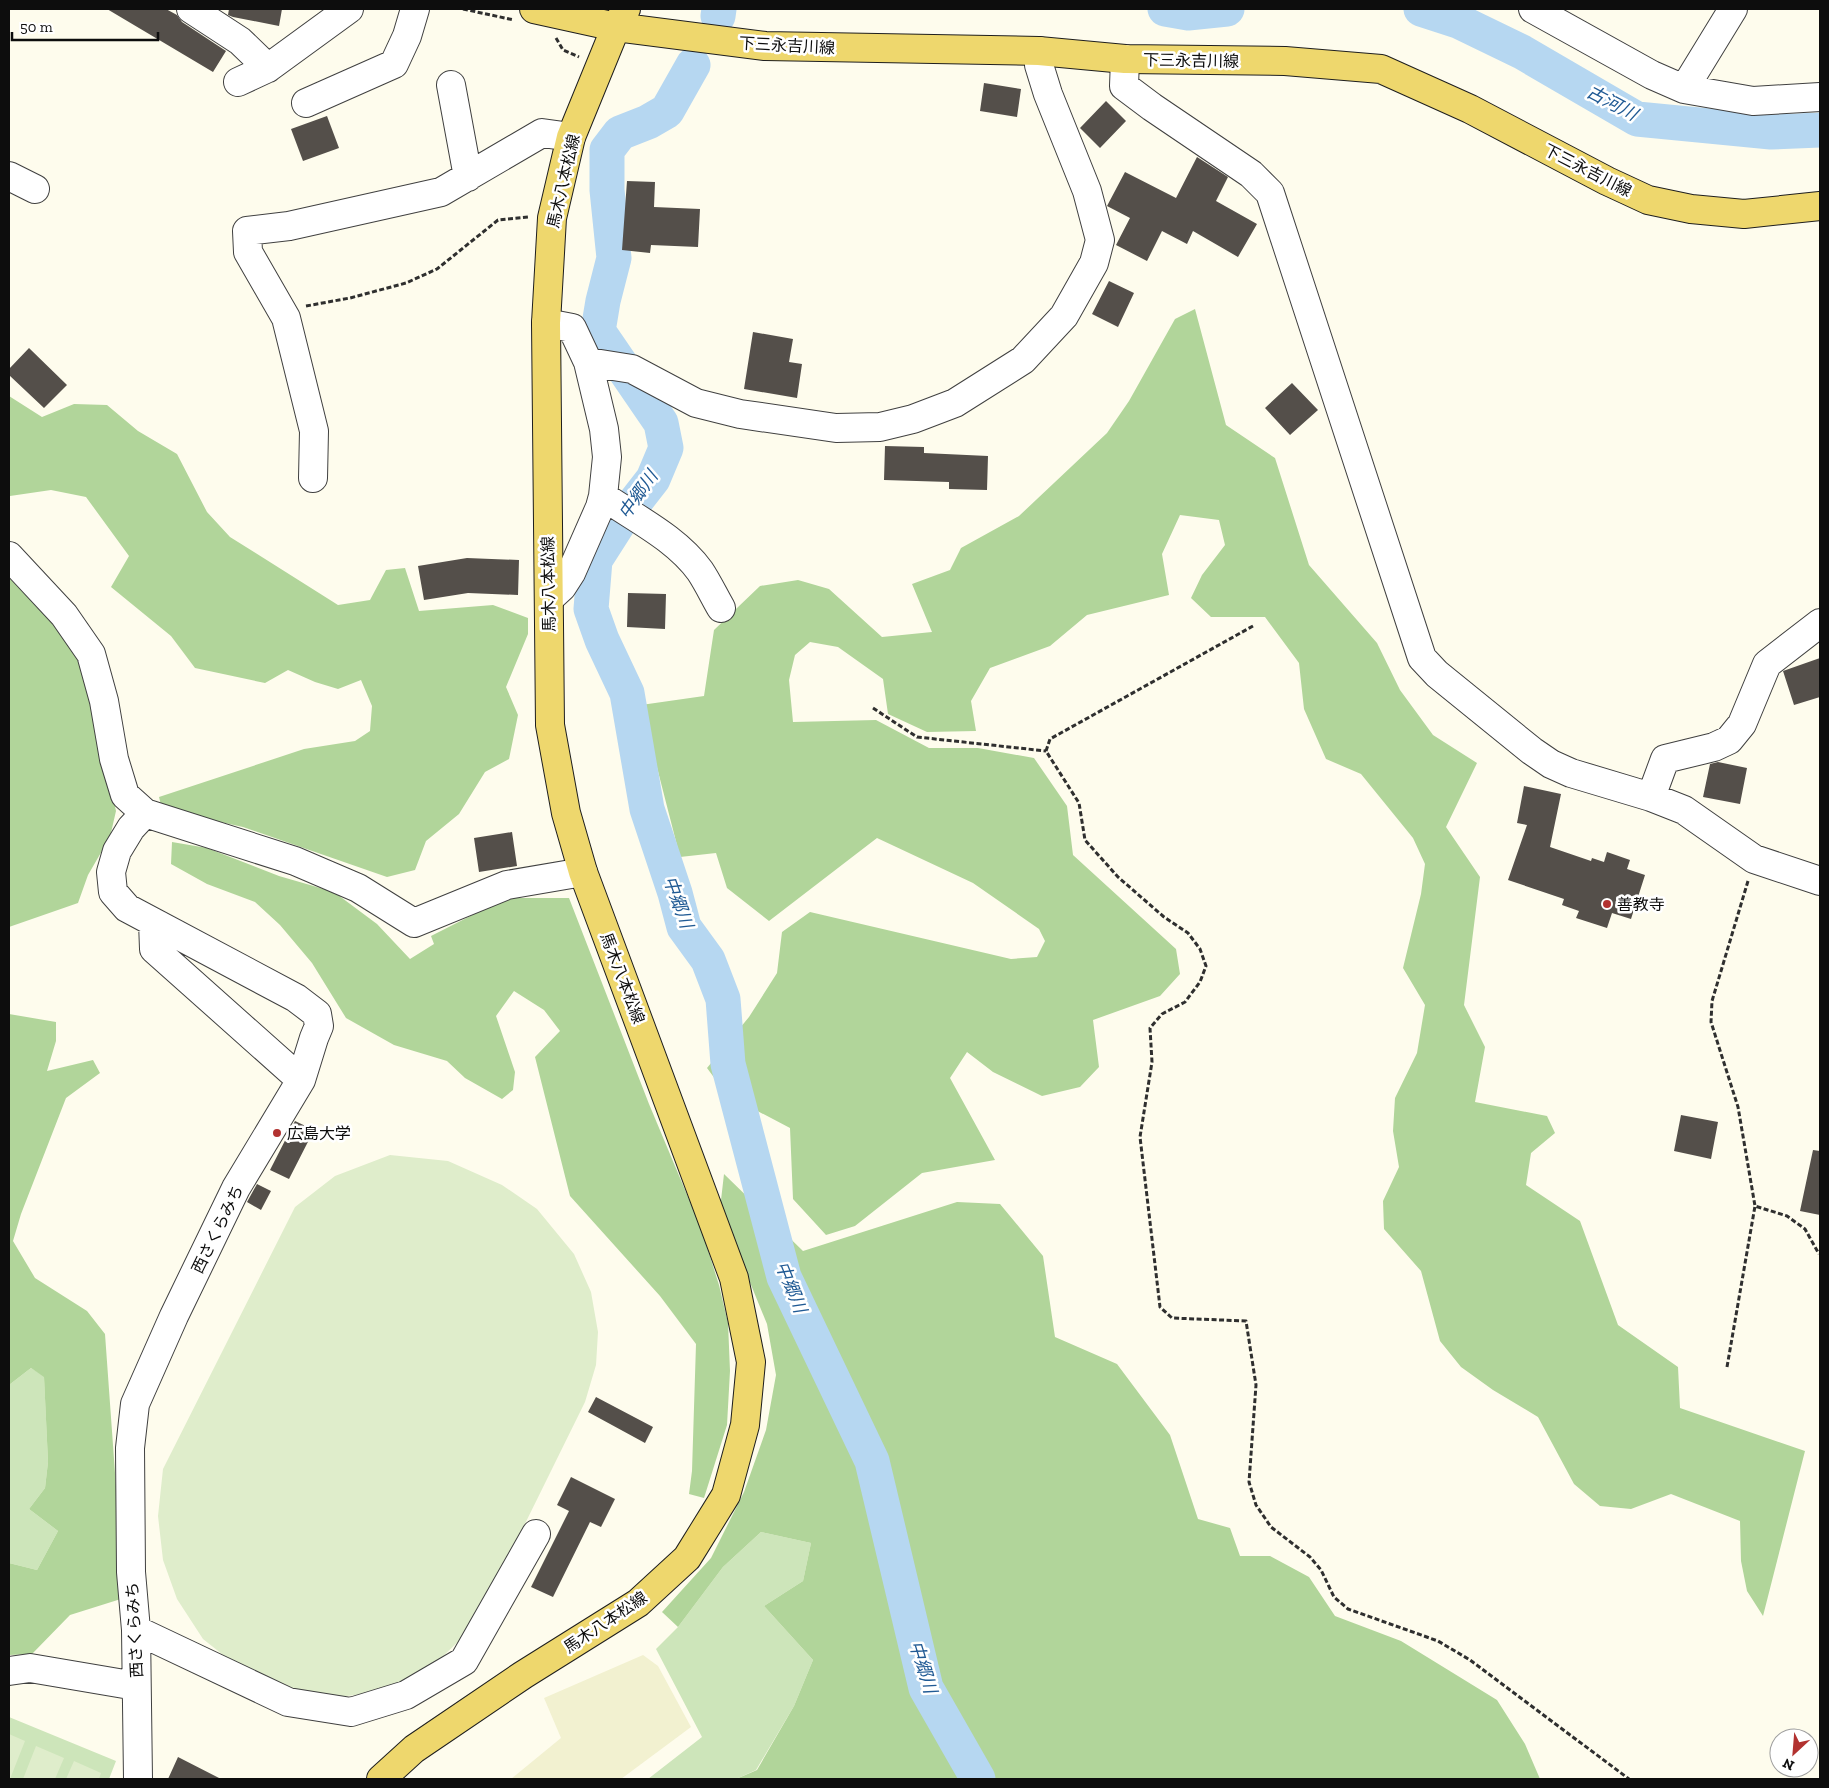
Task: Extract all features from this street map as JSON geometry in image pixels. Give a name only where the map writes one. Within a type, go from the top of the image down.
[{"type":"main road","name":"下三永吉川線","points":[[534,9],[621,18],[766,46],[1039,51],[1124,59],[1285,61],[1381,69],[1470,109],[1607,181],[1648,200],[1691,209],[1744,214],[1820,206]]},
{"type":"main road","name":"馬木八本松線","points":[[381,1779],[414,1749],[523,1675],[638,1603],[687,1558],[726,1495],[745,1425],[751,1362],[734,1278],[583,872],[566,813],[550,725],[546,324],[552,218],[571,137],[621,18]]},
{"type":"street","points":[[191,9],[240,42],[268,68]]},
{"type":"street","points":[[238,82],[268,68],[349,9]]},
{"type":"street","points":[[306,103],[394,64],[407,36],[415,9]]},
{"type":"street","points":[[1532,9],[1652,75],[1684,88],[1753,101],[1820,97]]},
{"type":"street","points":[[1684,88],[1733,9]]},
{"type":"street","points":[[546,324],[572,328],[609,365],[696,403],[740,414],[836,428],[880,427],[913,419],[955,404],[1023,360],[1064,316],[1094,263],[1100,240],[1087,192],[1048,94],[1039,65],[1039,51]]},
{"type":"street","points":[[1124,59],[1124,86],[1251,174],[1270,193],[1422,658],[1437,674],[1532,751],[1551,764],[1570,773],[1651,797],[1684,810],[1754,859],[1820,881]]},
{"type":"street","points":[[452,85],[468,177]]},
{"type":"street","points":[[313,478],[314,431],[286,318],[248,252],[247,231],[289,226],[441,192],[542,133],[571,137]]},
{"type":"street","points":[[9,176],[35,189]]},
{"type":"street","points":[[609,365],[605,438],[607,457],[618,507],[654,529],[679,549],[700,571],[720,608]]},
{"type":"street","points":[[549,599],[562,587],[618,507]]},
{"type":"street","points":[[9,556],[64,615],[91,654],[104,701],[114,759],[125,795],[145,813],[296,861],[358,888],[414,923],[507,885],[583,872]]},
{"type":"street","points":[[1651,797],[1665,759],[1714,747],[1729,740],[1742,724],[1766,664],[1820,623]]},
{"type":"street","name":"西さくらみち","points":[[138,1779],[136,1630],[131,1572],[130,1448],[135,1404],[174,1316],[236,1188],[301,1080],[319,1026],[317,1014],[296,998],[126,908],[113,892],[112,872],[117,851],[131,828],[145,813]]},
{"type":"street","points":[[153,922],[154,949],[301,1080]]},
{"type":"street","points":[[136,1630],[288,1702],[351,1712],[406,1695],[464,1662],[536,1534]]},
{"type":"street","points":[[9,1671],[30,1668],[136,1686]]},
{"type":"path","points":[[286,318],[300,307],[350,298],[406,283],[437,269],[498,220],[530,217],[552,218]]},
{"type":"path","points":[[1046,751],[1050,740],[1253,626]]},
{"type":"path","points":[[873,708],[917,737],[1046,751]]},
{"type":"path","points":[[1046,751],[1079,803],[1085,840],[1118,877],[1164,917],[1188,933],[1200,949],[1206,966],[1200,982],[1185,1002],[1162,1014],[1150,1028],[1152,1062],[1147,1105],[1140,1137],[1160,1306],[1172,1318],[1246,1321],[1256,1385],[1249,1482],[1256,1504],[1271,1527],[1310,1557],[1321,1570],[1334,1597],[1348,1609],[1438,1641],[1470,1660],[1629,1779]]},
{"type":"path","points":[[1727,1367],[1755,1206],[1738,1107],[1711,1022],[1712,1001],[1754,859]]},
{"type":"path","points":[[1755,1206],[1787,1216],[1805,1230],[1819,1254]]},
{"type":"green space","points":[[1195,309],[1226,425],[1275,458],[1309,565],[1377,643],[1400,690],[1433,735],[1477,763],[1446,827],[1480,877],[1464,1005],[1485,1047],[1475,1102],[1547,1116],[1555,1133],[1531,1153],[1526,1185],[1580,1221],[1618,1325],[1678,1367],[1680,1408],[1805,1451],[1763,1616],[1747,1591],[1741,1561],[1740,1521],[1671,1494],[1631,1509],[1600,1506],[1574,1484],[1538,1417],[1493,1390],[1461,1367],[1440,1341],[1421,1271],[1384,1229],[1383,1201],[1399,1167],[1393,1131],[1395,1098],[1417,1053],[1425,1005],[1403,968],[1421,894],[1425,864],[1413,838],[1361,774],[1326,759],[1304,709],[1299,663],[1265,617],[1211,617],[1191,598],[1202,575],[1225,545],[1219,520],[1180,515],[1162,554],[1169,595],[1087,615],[1050,646],[990,668],[971,701],[976,731],[927,732],[888,714],[883,679],[838,647],[810,642],[795,655],[789,680],[793,722],[876,720],[929,748],[978,748],[1034,758],[1067,806],[1073,855],[1176,949],[1180,974],[1160,996],[1093,1020],[1099,1067],[1080,1087],[1042,1096],[993,1072],[967,1052],[950,1078],[995,1160],[922,1173],[855,1226],[826,1235],[793,1199],[790,1128],[727,1095],[707,1068],[749,1017],[777,973],[782,932],[810,912],[1011,959],[1037,957],[1045,941],[1039,929],[973,883],[877,838],[769,921],[727,888],[716,853],[680,857],[641,705],[704,696],[714,630],[760,586],[798,580],[829,589],[882,637],[932,632],[912,584],[950,570],[961,548],[1019,516],[1107,433],[1129,401],[1175,319]]},
{"type":"green space","points":[[9,396],[42,417],[74,404],[107,405],[138,431],[177,454],[207,512],[230,537],[338,605],[370,600],[386,570],[405,568],[419,611],[493,605],[528,618],[528,634],[506,687],[518,715],[509,759],[485,772],[459,814],[426,841],[415,870],[387,877],[243,827],[162,809],[159,797],[304,749],[355,741],[370,731],[372,706],[361,680],[338,689],[315,682],[288,670],[265,683],[195,668],[171,636],[111,587],[129,556],[86,497],[51,490],[10,496]]},
{"type":"green space","points":[[9,571],[61,629],[85,667],[116,811],[110,837],[88,875],[78,903],[9,927]]},
{"type":"green space","points":[[172,842],[207,848],[279,876],[334,892],[377,924],[410,959],[434,944],[431,936],[506,898],[569,898],[649,1104],[701,1228],[719,1285],[728,1323],[730,1371],[727,1425],[704,1498],[689,1494],[692,1471],[696,1344],[660,1296],[570,1196],[535,1057],[560,1031],[544,1010],[514,991],[496,1016],[515,1072],[513,1090],[502,1099],[465,1078],[447,1061],[394,1045],[346,1018],[312,963],[280,925],[255,902],[207,884],[171,864]]},
{"type":"green space","points":[[9,1014],[56,1022],[56,1041],[47,1071],[93,1060],[100,1073],[66,1098],[21,1214],[13,1241],[35,1278],[87,1311],[105,1334],[124,1598],[70,1615],[32,1654],[9,1655],[9,1563],[37,1570],[58,1531],[29,1509],[45,1488],[48,1462],[44,1377],[31,1368],[9,1385]]},
{"type":"green space","points":[[390,1155],[448,1161],[502,1185],[537,1209],[574,1254],[591,1292],[598,1332],[596,1365],[585,1402],[483,1609],[465,1635],[438,1661],[408,1679],[377,1692],[347,1696],[304,1696],[232,1662],[203,1639],[177,1599],[163,1560],[158,1516],[163,1469],[295,1207],[335,1176]]},
{"type":"green space","points":[[724,1174],[803,1251],[957,1202],[1000,1204],[1043,1256],[1055,1337],[1117,1364],[1170,1435],[1198,1519],[1230,1528],[1240,1556],[1270,1556],[1309,1577],[1335,1616],[1401,1641],[1497,1700],[1525,1744],[1540,1779],[736,1779],[757,1770],[794,1706],[813,1660],[764,1606],[803,1581],[811,1543],[761,1532],[723,1567],[678,1627],[662,1612],[711,1558],[744,1492],[766,1430],[776,1375],[767,1324],[720,1209]]},
{"type":"green space","points":[[31,1368],[44,1376],[48,1462],[45,1488],[29,1509],[58,1531],[37,1570],[9,1563],[9,1385]]},
{"type":"green space","points":[[761,1532],[811,1543],[803,1581],[764,1606],[813,1660],[794,1706],[756,1770],[736,1779],[648,1779],[702,1737],[656,1649],[678,1627],[723,1567]]},
{"type":"green space","points":[[643,1655],[658,1666],[691,1727],[621,1779],[511,1779],[561,1738],[544,1698]]},
{"type":"green space","points":[[9,1717],[116,1761],[109,1779],[9,1779]]},
{"type":"green space","points":[[9,1734],[25,1741],[10,1779],[9,1779]]},
{"type":"green space","points":[[36,1746],[64,1758],[55,1779],[23,1779]]},
{"type":"green space","points":[[74,1761],[101,1773],[99,1779],[66,1779]]},
{"type":"building","points":[[107,9],[166,9],[226,51],[213,72]]},
{"type":"building","points":[[229,9],[282,9],[279,26],[233,17],[228,15]]},
{"type":"building","points":[[984,83],[1021,89],[1017,117],[980,111]]},
{"type":"building","points":[[1106,101],[1126,121],[1100,148],[1080,128]]},
{"type":"building","points":[[327,116],[339,148],[303,161],[291,129]]},
{"type":"building","points":[[1197,157],[1228,177],[1216,201],[1257,224],[1238,257],[1193,231],[1187,244],[1162,231],[1147,261],[1116,245],[1130,218],[1107,206],[1125,172],[1176,198]]},
{"type":"building","points":[[627,181],[655,182],[654,207],[700,209],[698,247],[651,245],[650,253],[622,250]]},
{"type":"building","points":[[1109,281],[1134,293],[1118,327],[1092,314]]},
{"type":"building","points":[[753,332],[793,339],[789,362],[802,364],[797,398],[744,389]]},
{"type":"building","points":[[29,348],[67,385],[44,408],[9,375],[9,369]]},
{"type":"building","points":[[1292,383],[1318,410],[1290,435],[1265,408]]},
{"type":"building","points":[[885,446],[924,447],[924,453],[988,456],[987,490],[949,489],[949,482],[884,480]]},
{"type":"building","points":[[467,558],[519,560],[518,595],[468,593],[424,600],[418,566]]},
{"type":"building","points":[[628,593],[666,594],[665,629],[627,627]]},
{"type":"building","points":[[1820,658],[1820,697],[1794,705],[1783,671]]},
{"type":"building","points":[[1718,762],[1747,768],[1740,804],[1703,797],[1710,764]]},
{"type":"building","points":[[1524,786],[1561,794],[1550,847],[1591,861],[1592,858],[1604,862],[1607,852],[1630,860],[1627,869],[1645,875],[1631,919],[1612,913],[1607,928],[1576,918],[1579,911],[1562,905],[1564,899],[1508,880],[1527,825],[1517,823]]},
{"type":"building","points":[[512,832],[517,866],[479,872],[474,838]]},
{"type":"building","points":[[1681,1115],[1718,1122],[1711,1159],[1674,1151]]},
{"type":"building","points":[[295,1121],[314,1130],[289,1179],[270,1170]]},
{"type":"building","points":[[1813,1150],[1820,1151],[1820,1215],[1800,1211]]},
{"type":"building","points":[[257,1184],[271,1191],[261,1210],[247,1202]]},
{"type":"building","points":[[596,1397],[653,1427],[645,1443],[588,1412]]},
{"type":"building","points":[[571,1477],[615,1499],[601,1527],[590,1522],[553,1597],[531,1587],[569,1511],[557,1505]]},
{"type":"building","points":[[178,1757],[221,1779],[168,1779]]},
{"type":"waterway","name":"中郷川","points":[[718,16],[719,9]]},
{"type":"waterway","name":"古河川","points":[[1165,9],[1188,13],[1227,9]]},
{"type":"waterway","name":"古河川","points":[[1421,9],[1458,21],[1522,52],[1637,119],[1771,132],[1820,130]]},
{"type":"waterway","name":"中郷川","points":[[693,65],[667,111],[648,122],[620,133],[607,150],[607,190],[614,258],[603,301],[598,331],[661,423],[666,448],[653,479],[618,524],[595,560],[591,609],[602,640],[627,693],[647,809],[675,893],[684,927],[708,960],[723,999],[728,1064],[784,1277],[872,1461],[926,1688],[978,1779]]},
{"type":"place","name":"善教寺","points":[[1607,904]]},
{"type":"place","name":"広島大学","points":[[277,1133]]}]
